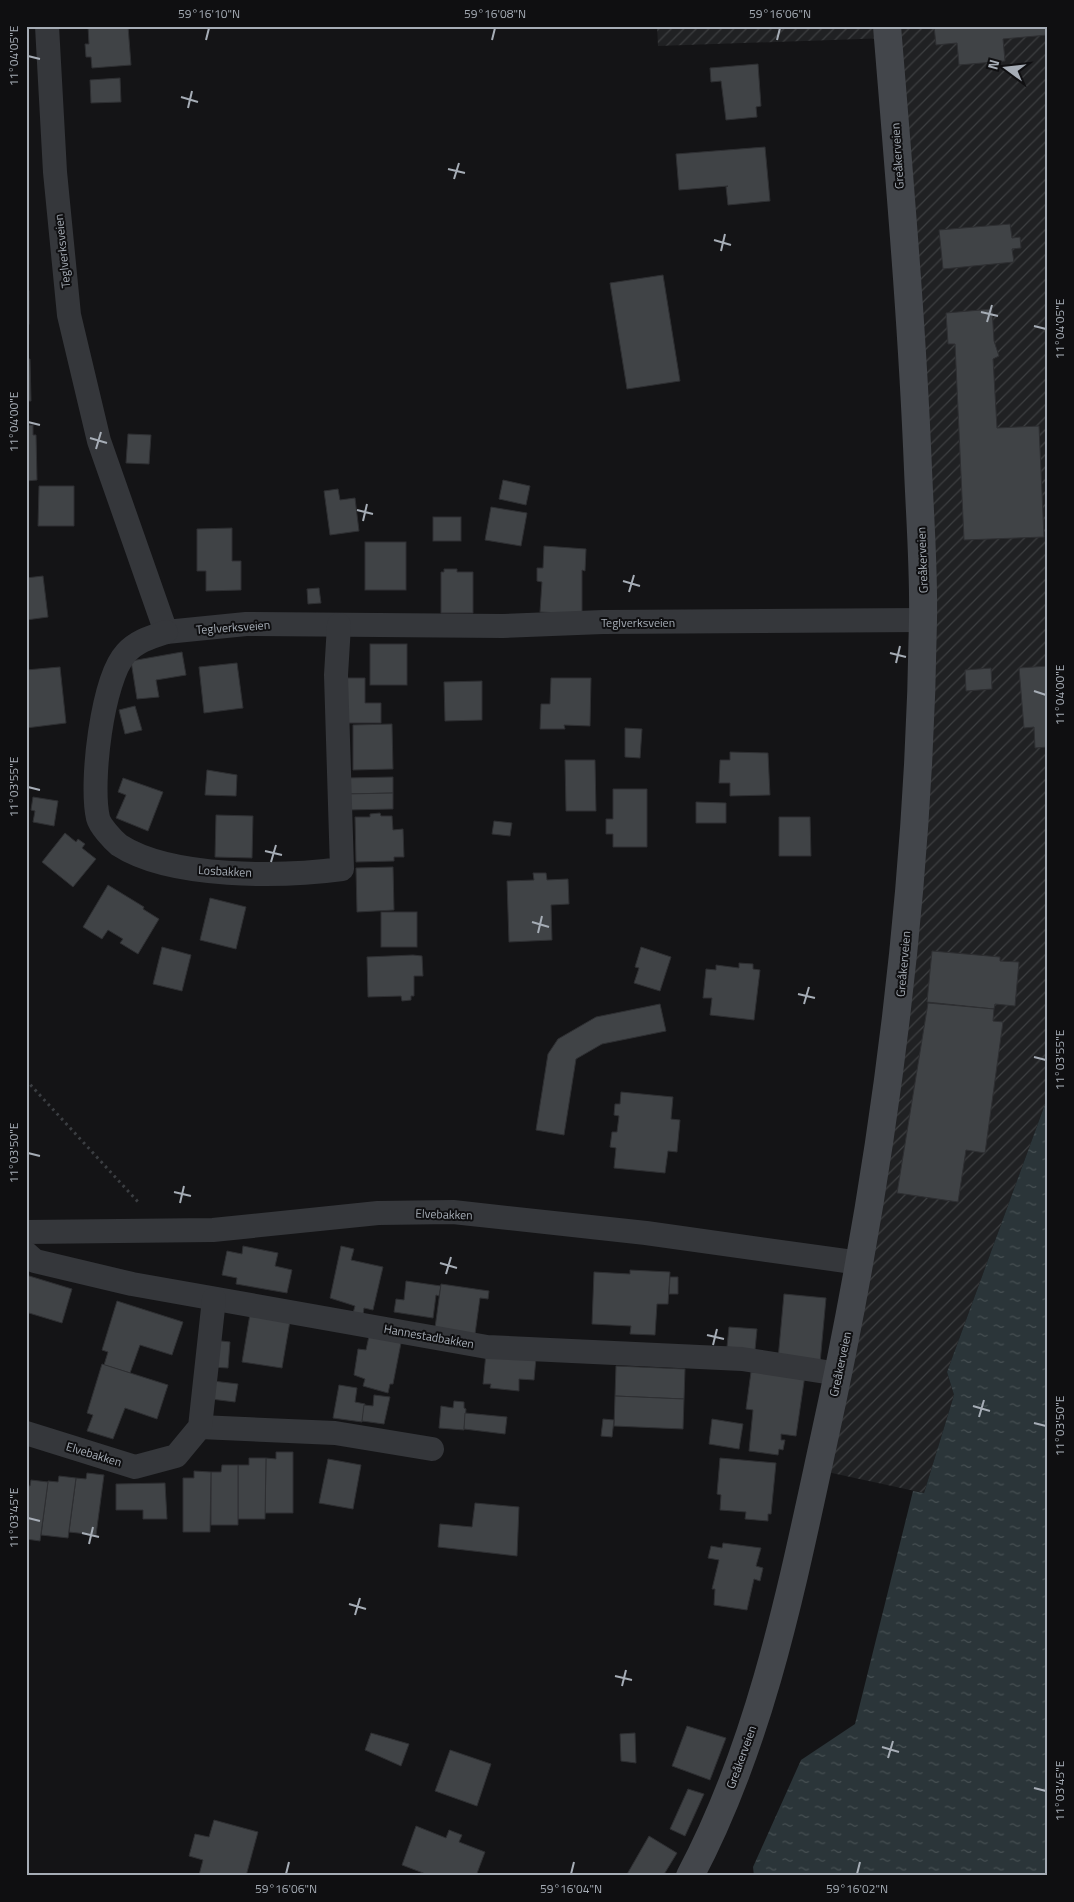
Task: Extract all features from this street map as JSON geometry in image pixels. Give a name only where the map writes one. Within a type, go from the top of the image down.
[{"type":"main road","name":"Greåkerveien","points":[[690,1876],[708,1842],[731,1786],[755,1718],[786,1607],[839,1374],[878,1160],[900,1006],[917,782],[923,620],[910,313],[887,26]]},
{"type":"street","name":"Teglverksveien","points":[[47,26],[54,172],[68,316],[99,441],[166,632],[246,624],[503,626],[603,622],[923,620]]},
{"type":"street","name":"Losbakken","points":[[166,632],[135,644],[125,654],[114,674],[102,722],[94,794],[99,821],[119,844],[160,862],[205,872],[309,873],[342,869],[336,675],[339,625]]},
{"type":"street","name":"Elvebakken","points":[[26,1232],[213,1230],[378,1214],[453,1212],[646,1233],[860,1263]]},
{"type":"street","name":"Hannestadbakken","points":[[26,1253],[35,1261],[132,1284],[487,1347],[742,1358],[839,1374]]},
{"type":"street","points":[[214,1299],[200,1427],[334,1433],[432,1449]]},
{"type":"street","name":"Elvebakken","points":[[26,1434],[135,1467],[176,1456],[200,1427]]},
{"type":"path","points":[[26,1080],[164,1230]]},
{"type":"shaded area","points":[[657,26],[1048,26],[1048,1096],[947,1372],[954,1395],[924,1493],[818,1470],[860,1263],[923,620],[888,38],[658,46]]},
{"type":"water","points":[[1048,1096],[1048,1876],[754,1876],[753,1867],[801,1760],[855,1724],[913,1491],[924,1493],[954,1395],[947,1372]]},
{"type":"building","points":[[88,26],[128,26],[131,65],[92,68],[91,57],[86,57],[85,44],[89,44]]},
{"type":"building","points":[[934,26],[1048,26],[1048,35],[1003,39],[1005,61],[959,65],[957,43],[936,45]]},
{"type":"building","points":[[758,64],[761,106],[756,107],[757,117],[726,120],[721,81],[711,82],[710,68]]},
{"type":"building","points":[[120,78],[121,102],[91,103],[90,80]]},
{"type":"building","points":[[765,147],[770,201],[728,205],[726,187],[728,186],[679,190],[676,154]]},
{"type":"building","points":[[1010,224],[1012,238],[1020,237],[1021,248],[1012,249],[1014,262],[943,269],[939,230]]},
{"type":"building","points":[[663,275],[680,381],[627,389],[610,283]]},
{"type":"building","points":[[26,291],[29,291],[29,324],[26,324]]},
{"type":"building","points":[[992,309],[994,341],[999,356],[993,359],[997,428],[1039,426],[1044,537],[964,540],[955,344],[948,344],[946,313]]},
{"type":"building","points":[[26,328],[28,328],[31,401],[26,401]]},
{"type":"building","points":[[26,425],[33,425],[33,435],[36,435],[37,480],[26,481]]},
{"type":"building","points":[[128,434],[151,435],[149,464],[126,463]]},
{"type":"building","points":[[503,480],[530,486],[526,505],[499,499]]},
{"type":"building","points":[[39,486],[74,486],[74,526],[38,526]]},
{"type":"building","points":[[338,489],[340,500],[355,498],[359,531],[330,535],[324,491]]},
{"type":"building","points":[[491,507],[527,513],[521,546],[485,540]]},
{"type":"building","points":[[433,517],[461,517],[461,541],[433,541]]},
{"type":"building","points":[[232,528],[232,561],[241,561],[241,590],[206,591],[206,571],[197,571],[197,529]]},
{"type":"building","points":[[365,542],[406,542],[406,590],[365,590]]},
{"type":"building","points":[[544,546],[586,549],[585,571],[582,570],[582,614],[540,612],[542,582],[537,581],[537,568],[543,568]]},
{"type":"building","points":[[444,569],[457,569],[457,572],[473,572],[473,613],[441,613],[441,572],[444,572]]},
{"type":"building","points":[[43,576],[48,617],[26,620],[26,578]]},
{"type":"building","points":[[319,588],[321,603],[308,604],[307,589]]},
{"type":"building","points":[[370,644],[407,644],[407,685],[370,685]]},
{"type":"building","points":[[182,652],[186,675],[156,680],[159,697],[137,699],[131,661]]},
{"type":"building","points":[[237,663],[243,708],[204,713],[199,667]]},
{"type":"building","points":[[1048,666],[1048,747],[1035,748],[1034,727],[1024,728],[1019,668]]},
{"type":"building","points":[[60,667],[66,723],[26,728],[26,670]]},
{"type":"building","points":[[991,668],[992,689],[966,691],[965,670]]},
{"type":"building","points":[[345,678],[365,678],[365,703],[381,703],[381,723],[345,723]]},
{"type":"building","points":[[551,678],[591,678],[590,726],[564,725],[565,729],[540,729],[541,704],[550,704]]},
{"type":"building","points":[[482,681],[482,720],[445,721],[444,682]]},
{"type":"building","points":[[135,706],[142,730],[125,734],[119,710]]},
{"type":"building","points":[[392,724],[393,769],[353,770],[353,725]]},
{"type":"building","points":[[625,728],[642,729],[640,758],[625,757]]},
{"type":"building","points":[[730,752],[768,753],[770,795],[730,796],[730,783],[719,783],[720,760],[730,760]]},
{"type":"building","points":[[565,760],[595,760],[596,811],[566,811]]},
{"type":"building","points":[[207,770],[237,775],[236,796],[205,795]]},
{"type":"building","points":[[393,777],[393,793],[347,794],[346,778]]},
{"type":"building","points":[[123,778],[163,792],[148,831],[116,818],[126,795],[118,792]]},
{"type":"building","points":[[613,789],[647,789],[647,847],[613,847],[613,834],[606,834],[606,819],[613,819]]},
{"type":"building","points":[[393,793],[393,809],[346,810],[347,794]]},
{"type":"building","points":[[33,797],[58,801],[54,826],[33,822],[35,811],[31,810]]},
{"type":"building","points":[[696,802],[726,803],[726,823],[696,823]]},
{"type":"building","points":[[380,813],[381,816],[392,816],[393,830],[403,829],[404,857],[394,857],[394,861],[356,862],[355,817],[370,817],[370,814]]},
{"type":"building","points":[[216,815],[253,816],[252,858],[215,857]]},
{"type":"building","points":[[779,817],[810,817],[811,856],[779,856]]},
{"type":"building","points":[[494,821],[512,823],[510,836],[492,834]]},
{"type":"building","points":[[65,833],[76,842],[78,839],[85,844],[82,848],[96,859],[73,887],[42,862]]},
{"type":"building","points":[[393,867],[394,910],[357,912],[356,868]]},
{"type":"building","points":[[533,873],[546,873],[547,880],[568,879],[569,904],[551,905],[552,940],[509,942],[507,881],[534,880]]},
{"type":"building","points":[[108,885],[144,907],[143,909],[159,919],[138,954],[120,943],[123,939],[108,930],[102,939],[83,927]]},
{"type":"building","points":[[210,898],[246,907],[236,949],[200,940]]},
{"type":"building","points":[[381,912],[417,912],[417,947],[381,947]]},
{"type":"building","points":[[162,947],[191,955],[182,991],[153,984]]},
{"type":"building","points":[[641,947],[671,957],[660,991],[634,983],[639,968],[635,967]]},
{"type":"building","points":[[932,951],[1000,957],[1000,961],[1019,962],[1015,1006],[995,1004],[994,1009],[927,1002]]},
{"type":"building","points":[[422,956],[423,976],[414,976],[414,996],[411,996],[411,1000],[402,1001],[401,996],[368,997],[367,957]]},
{"type":"building","points":[[739,963],[753,964],[753,969],[760,970],[754,1020],[710,1015],[712,998],[703,998],[706,969],[716,970],[716,965],[739,968]]},
{"type":"building","points":[[928,1003],[994,1009],[993,1021],[1003,1022],[985,1153],[966,1150],[958,1202],[897,1193]]},
{"type":"building","points":[[660,1004],[666,1031],[602,1044],[576,1059],[564,1135],[536,1130],[548,1054],[558,1039],[596,1017]]},
{"type":"building","points":[[621,1092],[673,1097],[671,1119],[680,1120],[677,1152],[668,1151],[665,1173],[614,1168],[616,1148],[610,1147],[612,1132],[617,1132],[619,1116],[614,1115],[615,1104],[620,1104]]},
{"type":"building","points":[[243,1246],[278,1253],[275,1266],[292,1270],[287,1293],[236,1284],[237,1278],[222,1275],[227,1251],[242,1254]]},
{"type":"building","points":[[341,1246],[354,1249],[351,1260],[383,1267],[373,1310],[364,1308],[363,1315],[353,1313],[355,1306],[330,1298]]},
{"type":"building","points":[[630,1270],[670,1272],[668,1304],[657,1304],[655,1335],[630,1334],[631,1326],[592,1324],[594,1272],[630,1274]]},
{"type":"building","points":[[26,1275],[72,1289],[62,1323],[29,1313],[26,1321]]},
{"type":"building","points":[[670,1277],[678,1277],[678,1294],[669,1294]]},
{"type":"building","points":[[406,1281],[441,1286],[439,1296],[436,1295],[433,1318],[394,1312],[396,1299],[404,1300]]},
{"type":"building","points":[[441,1284],[489,1291],[488,1299],[480,1298],[475,1334],[435,1328]]},
{"type":"building","points":[[784,1294],[826,1298],[820,1363],[778,1359]]},
{"type":"building","points":[[117,1301],[183,1322],[172,1355],[140,1345],[130,1373],[104,1365],[108,1352],[102,1350]]},
{"type":"building","points":[[250,1314],[290,1321],[282,1368],[242,1362]]},
{"type":"building","points":[[729,1327],[757,1329],[755,1350],[727,1347]]},
{"type":"building","points":[[369,1336],[401,1343],[393,1384],[390,1384],[388,1393],[363,1386],[365,1379],[354,1375],[358,1349],[366,1350]]},
{"type":"building","points":[[213,1340],[230,1342],[228,1368],[211,1367]]},
{"type":"building","points":[[486,1353],[536,1358],[534,1380],[519,1379],[519,1391],[490,1388],[491,1384],[483,1384]]},
{"type":"building","points":[[102,1364],[168,1385],[157,1419],[125,1408],[113,1439],[87,1431],[93,1415],[87,1413]]},
{"type":"building","points":[[616,1366],[685,1369],[684,1399],[615,1396]]},
{"type":"building","points":[[751,1372],[805,1375],[796,1436],[781,1434],[781,1440],[785,1440],[783,1450],[779,1449],[778,1455],[749,1451],[753,1410],[746,1409]]},
{"type":"building","points":[[213,1381],[238,1384],[235,1402],[211,1399]]},
{"type":"building","points":[[339,1385],[357,1388],[355,1402],[365,1404],[362,1422],[333,1418]]},
{"type":"building","points":[[374,1395],[390,1397],[384,1424],[362,1421],[364,1405],[373,1406]]},
{"type":"building","points":[[615,1396],[684,1399],[683,1429],[614,1426]]},
{"type":"building","points":[[454,1401],[464,1402],[464,1408],[466,1409],[464,1430],[439,1428],[441,1406],[453,1408]]},
{"type":"building","points":[[465,1413],[507,1417],[505,1434],[464,1429]]},
{"type":"building","points":[[603,1419],[614,1420],[612,1437],[601,1436]]},
{"type":"building","points":[[712,1419],[743,1424],[739,1449],[709,1444]]},
{"type":"building","points":[[276,1452],[293,1452],[293,1513],[265,1513],[266,1458],[276,1459]]},
{"type":"building","points":[[249,1458],[266,1458],[265,1519],[238,1519],[238,1465],[249,1465]]},
{"type":"building","points":[[720,1458],[776,1463],[771,1514],[768,1514],[768,1521],[745,1519],[746,1512],[720,1510],[721,1495],[717,1494]]},
{"type":"building","points":[[328,1459],[361,1465],[353,1509],[319,1503]]},
{"type":"building","points":[[222,1465],[238,1465],[238,1525],[211,1525],[211,1472],[221,1472]]},
{"type":"building","points":[[194,1471],[211,1472],[210,1532],[183,1532],[183,1478],[194,1478]]},
{"type":"building","points":[[87,1473],[104,1475],[96,1535],[69,1532],[76,1478],[86,1479]]},
{"type":"building","points":[[59,1476],[76,1478],[68,1538],[41,1535],[48,1481],[58,1482]]},
{"type":"building","points":[[31,1480],[48,1482],[40,1541],[26,1539],[26,1485],[30,1486]]},
{"type":"building","points":[[165,1483],[167,1519],[143,1519],[143,1510],[116,1510],[116,1484]]},
{"type":"building","points":[[475,1503],[519,1507],[517,1556],[438,1547],[440,1524],[472,1527]]},
{"type":"building","points":[[723,1543],[761,1548],[756,1566],[763,1568],[760,1581],[754,1579],[747,1610],[714,1605],[715,1589],[712,1589],[719,1560],[708,1558],[711,1546],[722,1548]]},
{"type":"building","points":[[687,1726],[726,1738],[710,1780],[672,1766]]},
{"type":"building","points":[[371,1733],[409,1744],[401,1766],[365,1750]]},
{"type":"building","points":[[635,1733],[636,1763],[621,1761],[620,1734]]},
{"type":"building","points":[[450,1750],[491,1764],[477,1806],[435,1791]]},
{"type":"building","points":[[688,1789],[704,1794],[685,1836],[670,1829]]},
{"type":"building","points":[[214,1820],[258,1832],[246,1876],[199,1875],[203,1860],[189,1856],[195,1834],[209,1837]]},
{"type":"building","points":[[416,1826],[446,1838],[449,1830],[462,1835],[459,1842],[485,1852],[476,1876],[431,1876],[402,1865]]},
{"type":"building","points":[[649,1836],[677,1853],[663,1876],[626,1876]]}]
